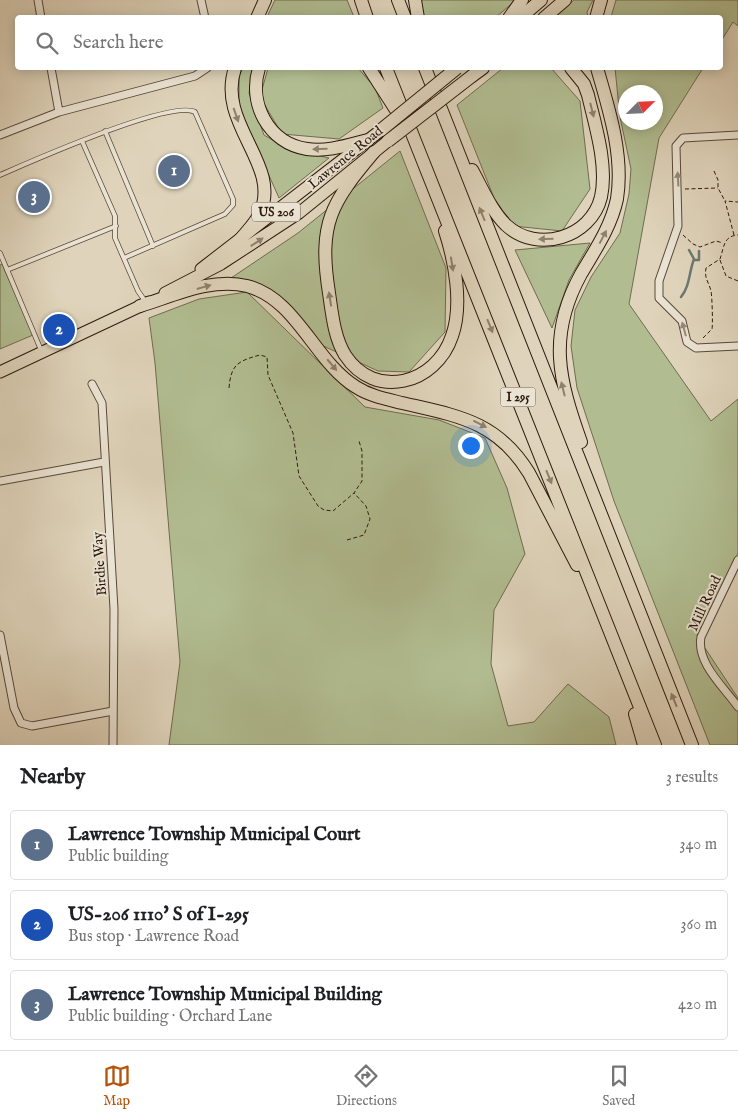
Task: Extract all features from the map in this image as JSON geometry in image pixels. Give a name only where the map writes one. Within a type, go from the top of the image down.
[{"type":"highway","points":[[258,15],[265,0]]},
{"type":"highway","points":[[361,0],[367,15]]},
{"type":"highway","points":[[398,0],[404,15]]},
{"type":"highway","points":[[415,0],[418,15]]},
{"type":"highway","points":[[512,15],[522,0]]},
{"type":"highway","points":[[524,15],[541,0]]},
{"type":"highway","points":[[548,15],[565,0]]},
{"type":"highway","points":[[597,15],[601,0]]},
{"type":"highway","points":[[235,70],[232,82],[232,106],[262,172],[265,192],[260,213],[239,241]]},
{"type":"highway","points":[[259,70],[255,86],[258,108],[268,126],[277,136],[298,147],[309,149],[334,148],[368,140]]},
{"type":"highway","points":[[370,70],[414,136]]},
{"type":"highway","name":"I 295","points":[[387,70],[655,745]]},
{"type":"highway","name":"I 295","points":[[426,70],[692,745]]},
{"type":"highway","points":[[432,70],[435,93]]},
{"type":"highway","name":"Lawrence Road","points":[[384,136],[455,70]]},
{"type":"highway","name":"Lawrence Road","points":[[384,136],[480,70]]},
{"type":"highway","points":[[449,129],[496,212],[508,226],[517,233],[536,240],[558,239],[572,233],[592,216],[600,198],[602,187],[600,152],[588,94],[584,84],[573,70]]},
{"type":"highway","points":[[598,70],[615,139],[618,186],[611,219],[604,236],[565,306],[559,344],[559,363],[566,398],[628,585]]},
{"type":"highway","points":[[374,152],[344,188],[332,208],[326,235],[326,265],[333,315],[342,349],[350,361],[362,372],[387,381],[408,380],[430,370],[443,354],[454,329],[456,304],[453,266],[448,239],[426,167]]},
{"type":"highway","points":[[144,305],[211,285],[235,283],[257,289],[277,302],[337,372],[356,387],[380,398],[462,416],[489,429],[510,447],[529,473],[609,628]]},
{"type":"highway","points":[[618,652],[644,745]]},
{"type":"main road","name":"Lawrence Road","points":[[168,292],[239,241],[368,140],[384,136]]},
{"type":"main road","name":"Lawrence Road","points":[[0,372],[144,305],[221,264],[299,214],[374,152],[384,136]]},
{"type":"street","points":[[38,0],[40,15]]},
{"type":"street","points":[[201,0],[204,15]]},
{"type":"street","points":[[51,70],[59,112]]},
{"type":"street","points":[[0,135],[59,112],[195,76],[204,70]]},
{"type":"street","points":[[738,135],[683,138],[676,146],[678,226],[659,281],[660,298],[682,321],[687,342],[696,348],[738,346]]},
{"type":"street","name":"Birdie Way","points":[[92,384],[102,403],[114,609],[113,745]]},
{"type":"street","points":[[0,481],[104,462]]},
{"type":"street","name":"Mill Road","points":[[738,560],[701,637],[700,645],[703,659],[738,707]]},
{"type":"street","points":[[0,635],[14,708],[21,723],[32,726],[113,711]]},
{"type":"lane","points":[[0,175],[105,131],[176,110],[190,109],[195,112],[233,199],[233,205],[225,214],[124,258]]},
{"type":"lane","points":[[105,131],[153,246]]},
{"type":"lane","points":[[82,141],[115,216],[115,238],[144,305]]},
{"type":"lane","points":[[7,270],[116,226]]},
{"type":"lane","points":[[0,253],[43,353]]},
{"type":"path","points":[[714,171],[718,188],[725,201],[734,236]]},
{"type":"path","points":[[686,189],[718,188]]},
{"type":"path","points":[[725,201],[738,202]]},
{"type":"path","points":[[682,234],[692,244],[700,247],[716,240],[724,243]]},
{"type":"path","points":[[738,235],[724,243],[720,259],[726,276],[738,281]]},
{"type":"path","points":[[703,338],[712,328],[713,321],[711,314],[711,289],[706,281],[706,268],[720,259]]},
{"type":"path","points":[[229,388],[234,366],[264,354],[268,362],[268,375],[294,434],[299,476],[302,484],[318,506],[328,512],[339,507],[354,492],[363,477],[362,446],[359,441]]},
{"type":"path","points":[[347,540],[364,535],[370,519],[366,506],[354,492]]},
{"type":"green space","points":[[275,0],[347,0],[353,15],[268,15]]},
{"type":"green space","points":[[419,0],[516,0],[498,15],[423,15]]},
{"type":"green space","points":[[574,0],[593,0],[587,12],[588,15],[556,15]]},
{"type":"green space","points":[[616,0],[738,0],[738,26],[733,22],[723,38],[723,15],[612,15]]},
{"type":"green space","points":[[242,70],[253,70],[249,93],[264,135],[286,148],[329,158],[279,198],[239,108],[239,76]]},
{"type":"green space","points":[[267,70],[360,70],[370,82],[372,80],[383,108],[339,139],[282,134],[260,97]]},
{"type":"green space","points":[[501,70],[553,70],[580,101],[590,189],[562,231],[513,226],[502,218],[457,105]]},
{"type":"green space","points":[[615,70],[702,70],[659,138],[629,304],[711,421],[738,399],[738,553],[697,636],[738,698],[738,745],[710,745],[614,501],[577,388],[571,346],[575,310],[591,277],[620,233],[629,194],[631,169],[623,130],[663,130],[663,85],[618,85],[618,97]]},
{"type":"green space","points":[[400,151],[446,268],[445,332],[409,372],[378,371],[319,344],[272,291],[231,278],[298,233]]},
{"type":"green space","points":[[590,243],[569,280],[552,328],[515,250]]},
{"type":"green space","points":[[2,264],[33,335],[0,349],[0,265]]},
{"type":"green space","points":[[247,292],[365,407],[439,420],[485,438],[507,488],[525,554],[494,610],[491,664],[508,726],[534,722],[568,684],[609,717],[616,745],[169,745],[180,662],[155,363],[149,318],[199,299]]},
{"type":"waterway","points":[[681,297],[688,284],[694,259],[689,250]]},
{"type":"waterway","points":[[695,260],[699,260],[699,251]]},
{"type":"place","name":"Lawrence Township Municipal Court","points":[[174,171]]},
{"type":"place","name":"Lawrence Township Municipal Building","points":[[34,197]]},
{"type":"place","name":"US-206 1110' S of I-295","points":[[59,330]]}]
